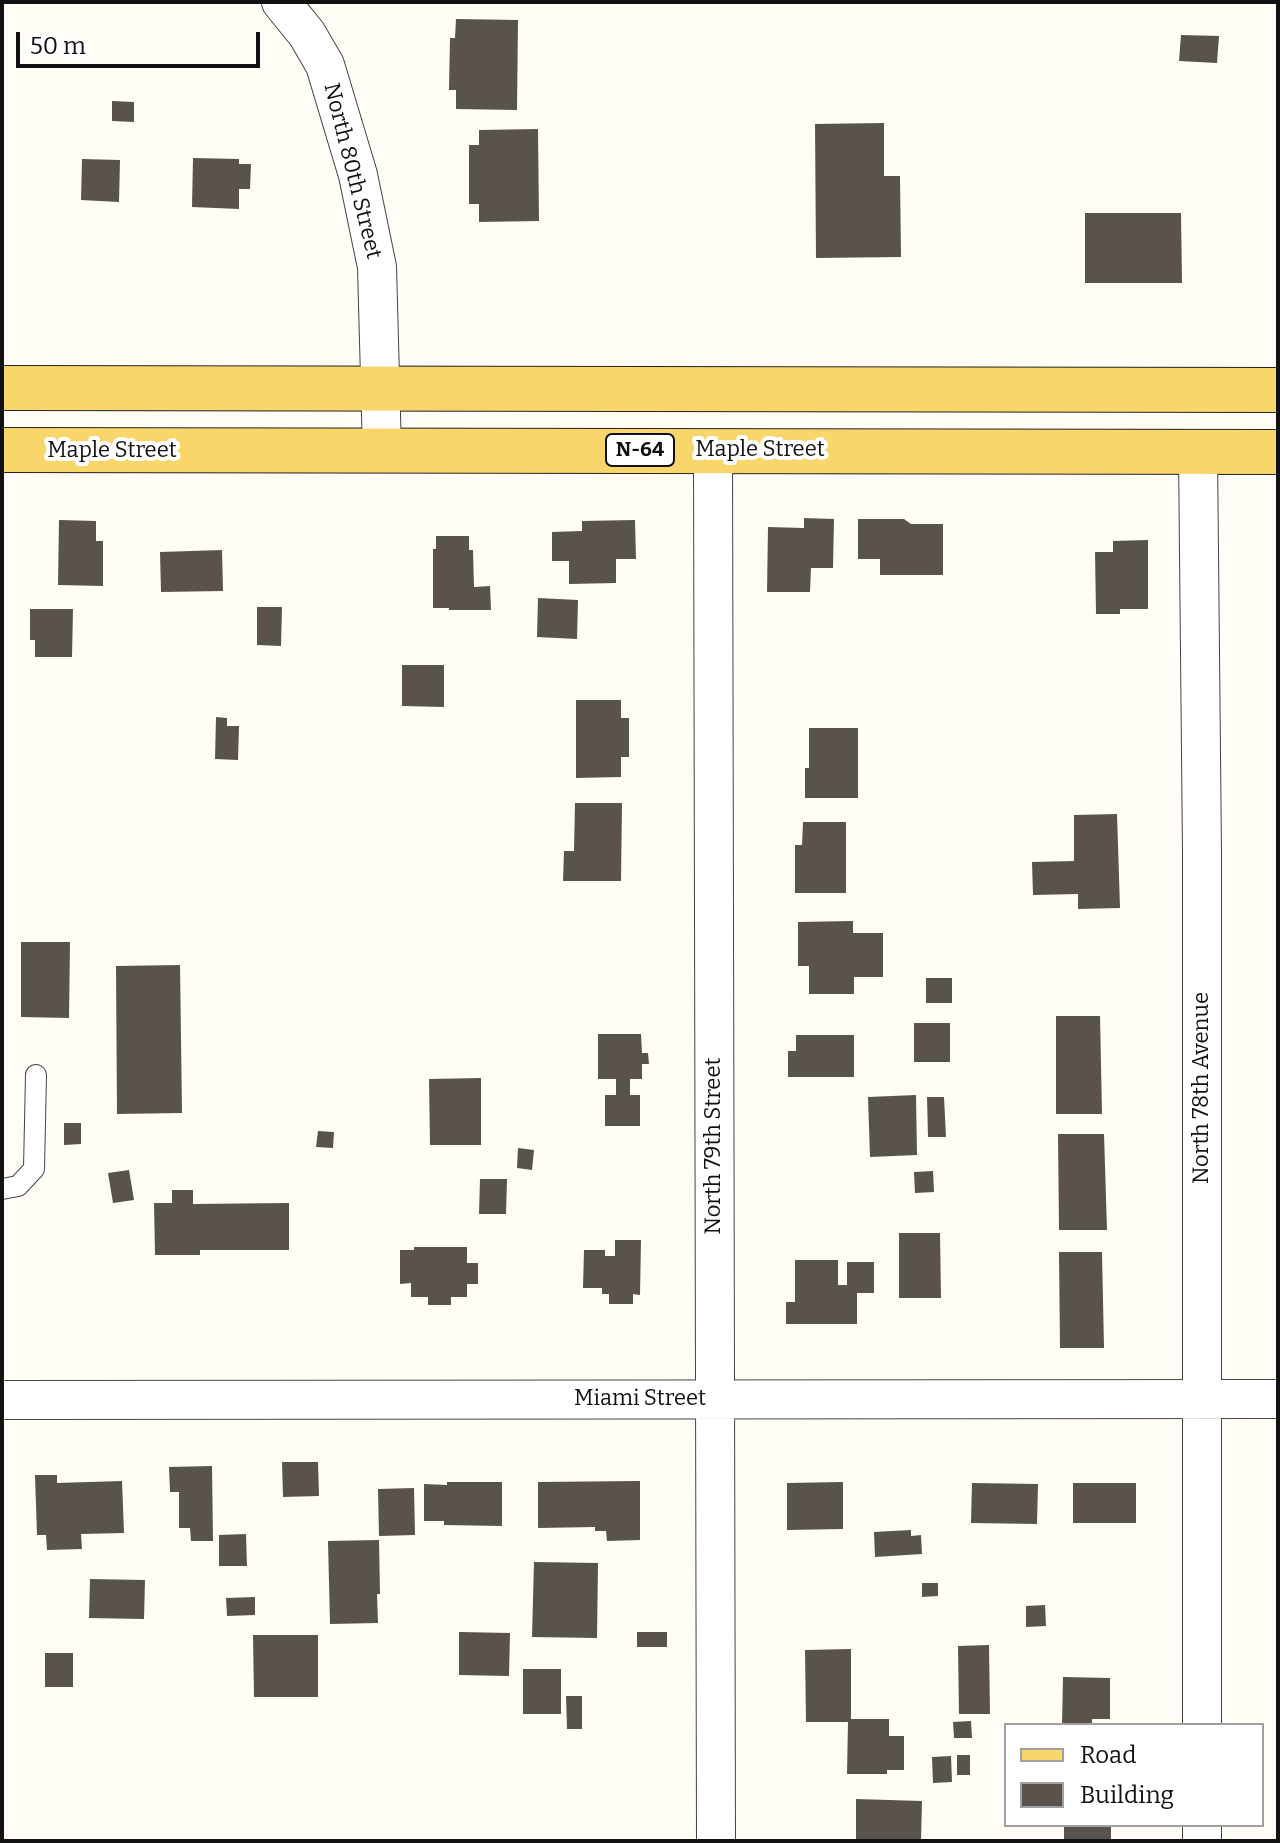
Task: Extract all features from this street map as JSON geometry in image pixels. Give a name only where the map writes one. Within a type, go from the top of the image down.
[{"type":"main road","points":[[2,388],[1278,390]]},
{"type":"main road","name":"Maple Street","points":[[2,450],[1278,452]]},
{"type":"street","name":"North 80th Street","points":[[281,2],[307,34],[325,65],[358,175],[377,267],[382,451]]},
{"type":"street","name":"North 79th Street","points":[[713,450],[716,1841]]},
{"type":"street","name":"North 78th Avenue","points":[[1198,452],[1202,854],[1202,1723]]},
{"type":"street","name":"Miami Street","points":[[2,1400],[1278,1399]]},
{"type":"lane","points":[[2,1189],[18,1186],[34,1169],[36,1075]]},
{"type":"building","points":[[456,19],[518,20],[517,110],[456,109],[456,90],[449,90],[450,38],[455,38]]},
{"type":"building","points":[[1181,35],[1219,36],[1217,63],[1179,61]]},
{"type":"building","points":[[112,101],[134,102],[134,122],[112,121]]},
{"type":"building","points":[[884,123],[884,176],[900,176],[901,257],[816,258],[815,124]]},
{"type":"building","points":[[538,129],[539,221],[479,222],[479,204],[469,204],[469,145],[479,145],[479,130]]},
{"type":"building","points":[[193,158],[239,159],[239,164],[251,164],[250,189],[239,189],[239,209],[192,207]]},
{"type":"building","points":[[82,159],[120,160],[119,202],[81,200]]},
{"type":"building","points":[[1085,213],[1181,213],[1182,283],[1085,283]]},
{"type":"building","points":[[804,518],[834,519],[833,568],[811,568],[810,592],[767,592],[768,527],[804,528]]},
{"type":"building","points":[[858,519],[904,519],[911,524],[943,524],[943,575],[880,575],[880,559],[858,559]]},
{"type":"building","points":[[59,520],[96,521],[96,541],[103,541],[103,586],[58,585]]},
{"type":"building","points":[[635,520],[636,559],[616,559],[616,583],[569,584],[569,561],[552,561],[552,532],[582,531],[582,521]]},
{"type":"building","points":[[436,536],[469,536],[469,550],[473,550],[474,587],[490,586],[491,610],[433,608],[433,549],[436,549]]},
{"type":"building","points":[[1148,540],[1148,609],[1120,609],[1120,614],[1096,614],[1095,552],[1113,552],[1113,541]]},
{"type":"building","points":[[222,550],[223,591],[161,592],[160,552]]},
{"type":"building","points":[[538,598],[578,600],[577,639],[537,637]]},
{"type":"building","points":[[257,607],[282,607],[281,646],[257,645]]},
{"type":"building","points":[[30,609],[73,609],[72,657],[35,657],[35,640],[30,640]]},
{"type":"building","points":[[402,665],[444,665],[444,707],[402,706]]},
{"type":"building","points":[[576,700],[621,700],[621,718],[629,718],[629,757],[621,757],[621,777],[576,778]]},
{"type":"building","points":[[216,717],[227,718],[227,726],[239,726],[238,760],[215,759]]},
{"type":"building","points":[[809,728],[858,728],[858,798],[805,798]]},
{"type":"building","points":[[575,803],[622,803],[621,881],[563,881],[564,851],[574,851]]},
{"type":"building","points":[[1117,814],[1120,908],[1078,909],[1078,894],[1033,895],[1032,862],[1074,861],[1074,815]]},
{"type":"building","points":[[803,822],[846,822],[846,893],[795,893],[795,845],[802,845]]},
{"type":"building","points":[[853,921],[853,933],[883,933],[883,977],[854,977],[854,994],[809,994],[809,966],[798,966],[798,922]]},
{"type":"building","points":[[21,942],[70,942],[69,1018],[21,1017]]},
{"type":"building","points":[[180,965],[182,1113],[117,1114],[116,966]]},
{"type":"building","points":[[926,978],[952,978],[952,1003],[926,1003]]},
{"type":"building","points":[[1056,1016],[1100,1016],[1102,1114],[1056,1114]]},
{"type":"building","points":[[914,1023],[950,1023],[950,1062],[914,1062]]},
{"type":"building","points":[[598,1034],[641,1034],[642,1053],[648,1053],[649,1064],[642,1064],[642,1079],[630,1079],[630,1095],[640,1095],[640,1126],[605,1126],[605,1095],[616,1095],[616,1079],[598,1079]]},
{"type":"building","points":[[796,1035],[854,1035],[854,1077],[788,1077],[788,1051],[796,1051]]},
{"type":"building","points":[[481,1078],[481,1145],[430,1145],[429,1079]]},
{"type":"building","points":[[916,1095],[917,1155],[870,1157],[868,1097]]},
{"type":"building","points":[[927,1097],[944,1097],[946,1137],[928,1137]]},
{"type":"building","points":[[64,1123],[81,1123],[81,1144],[64,1145]]},
{"type":"building","points":[[318,1131],[334,1132],[333,1148],[316,1147]]},
{"type":"building","points":[[1058,1134],[1104,1134],[1107,1230],[1059,1230]]},
{"type":"building","points":[[518,1148],[534,1150],[532,1170],[517,1168]]},
{"type":"building","points":[[129,1170],[134,1200],[113,1203],[108,1173]]},
{"type":"building","points":[[933,1171],[934,1192],[915,1193],[914,1172]]},
{"type":"building","points":[[480,1179],[507,1179],[506,1214],[479,1214]]},
{"type":"building","points":[[172,1190],[193,1190],[193,1204],[289,1203],[289,1250],[200,1250],[200,1255],[155,1255],[154,1203],[172,1203]]},
{"type":"building","points":[[899,1233],[940,1233],[941,1298],[899,1298]]},
{"type":"building","points":[[615,1240],[641,1240],[640,1295],[633,1294],[633,1304],[609,1304],[609,1294],[602,1294],[602,1288],[583,1288],[584,1250],[605,1250],[605,1256],[615,1256]]},
{"type":"building","points":[[414,1247],[467,1247],[467,1263],[478,1263],[478,1284],[467,1284],[467,1297],[451,1297],[451,1305],[428,1305],[428,1297],[411,1297],[411,1283],[400,1284],[400,1250],[414,1250]]},
{"type":"building","points":[[1059,1252],[1102,1252],[1104,1348],[1060,1348]]},
{"type":"building","points":[[795,1260],[838,1260],[838,1285],[847,1285],[847,1262],[874,1262],[874,1293],[857,1293],[857,1324],[786,1324],[786,1302],[795,1302]]},
{"type":"building","points":[[282,1462],[318,1462],[319,1496],[283,1497]]},
{"type":"building","points":[[212,1466],[213,1541],[191,1541],[190,1528],[179,1528],[179,1492],[170,1492],[169,1467]]},
{"type":"building","points":[[35,1475],[57,1475],[57,1483],[122,1481],[124,1533],[81,1534],[82,1549],[47,1550],[46,1535],[37,1535]]},
{"type":"building","points":[[640,1481],[640,1540],[607,1541],[606,1531],[595,1531],[595,1527],[538,1528],[538,1482]]},
{"type":"building","points":[[447,1482],[502,1482],[502,1526],[444,1525],[444,1521],[424,1521],[424,1484],[447,1485]]},
{"type":"building","points":[[843,1482],[843,1529],[787,1530],[787,1483]]},
{"type":"building","points":[[972,1483],[1038,1484],[1037,1524],[971,1523]]},
{"type":"building","points":[[1073,1483],[1136,1483],[1136,1523],[1073,1523]]},
{"type":"building","points":[[414,1488],[415,1535],[379,1536],[378,1489]]},
{"type":"building","points":[[911,1530],[911,1536],[921,1535],[922,1554],[875,1557],[874,1532]]},
{"type":"building","points":[[246,1534],[247,1566],[219,1566],[219,1535]]},
{"type":"building","points":[[379,1540],[378,1623],[330,1624],[328,1541]]},
{"type":"building","points":[[534,1562],[598,1563],[597,1638],[532,1637]]},
{"type":"building","points":[[90,1579],[145,1580],[144,1619],[89,1618]]},
{"type":"building","points":[[922,1583],[938,1583],[938,1596],[922,1597]]},
{"type":"building","points":[[255,1597],[255,1615],[227,1616],[226,1598]]},
{"type":"building","points":[[1045,1605],[1046,1626],[1026,1627],[1026,1606]]},
{"type":"building","points":[[459,1632],[510,1633],[509,1676],[459,1675]]},
{"type":"building","points":[[637,1632],[667,1632],[667,1647],[637,1647]]},
{"type":"building","points":[[253,1635],[318,1635],[318,1697],[254,1697]]},
{"type":"building","points":[[989,1645],[990,1714],[959,1714],[958,1646]]},
{"type":"building","points":[[851,1649],[851,1719],[889,1719],[889,1736],[904,1736],[904,1770],[887,1770],[887,1774],[847,1774],[848,1722],[806,1722],[805,1650]]},
{"type":"building","points":[[45,1653],[73,1653],[73,1687],[45,1687]]},
{"type":"building","points":[[523,1669],[561,1669],[561,1714],[523,1714]]},
{"type":"building","points":[[1063,1677],[1110,1678],[1110,1719],[1092,1719],[1092,1723],[1062,1723]]},
{"type":"building","points":[[566,1696],[582,1696],[582,1729],[567,1729]]},
{"type":"building","points":[[971,1721],[972,1738],[954,1738],[953,1722]]},
{"type":"building","points":[[957,1755],[970,1755],[970,1775],[957,1775]]},
{"type":"building","points":[[951,1756],[952,1782],[933,1783],[932,1757]]},
{"type":"building","points":[[856,1799],[922,1801],[921,1841],[856,1841]]},
{"type":"building","points":[[1064,1827],[1111,1827],[1111,1841],[1064,1841]]}]
